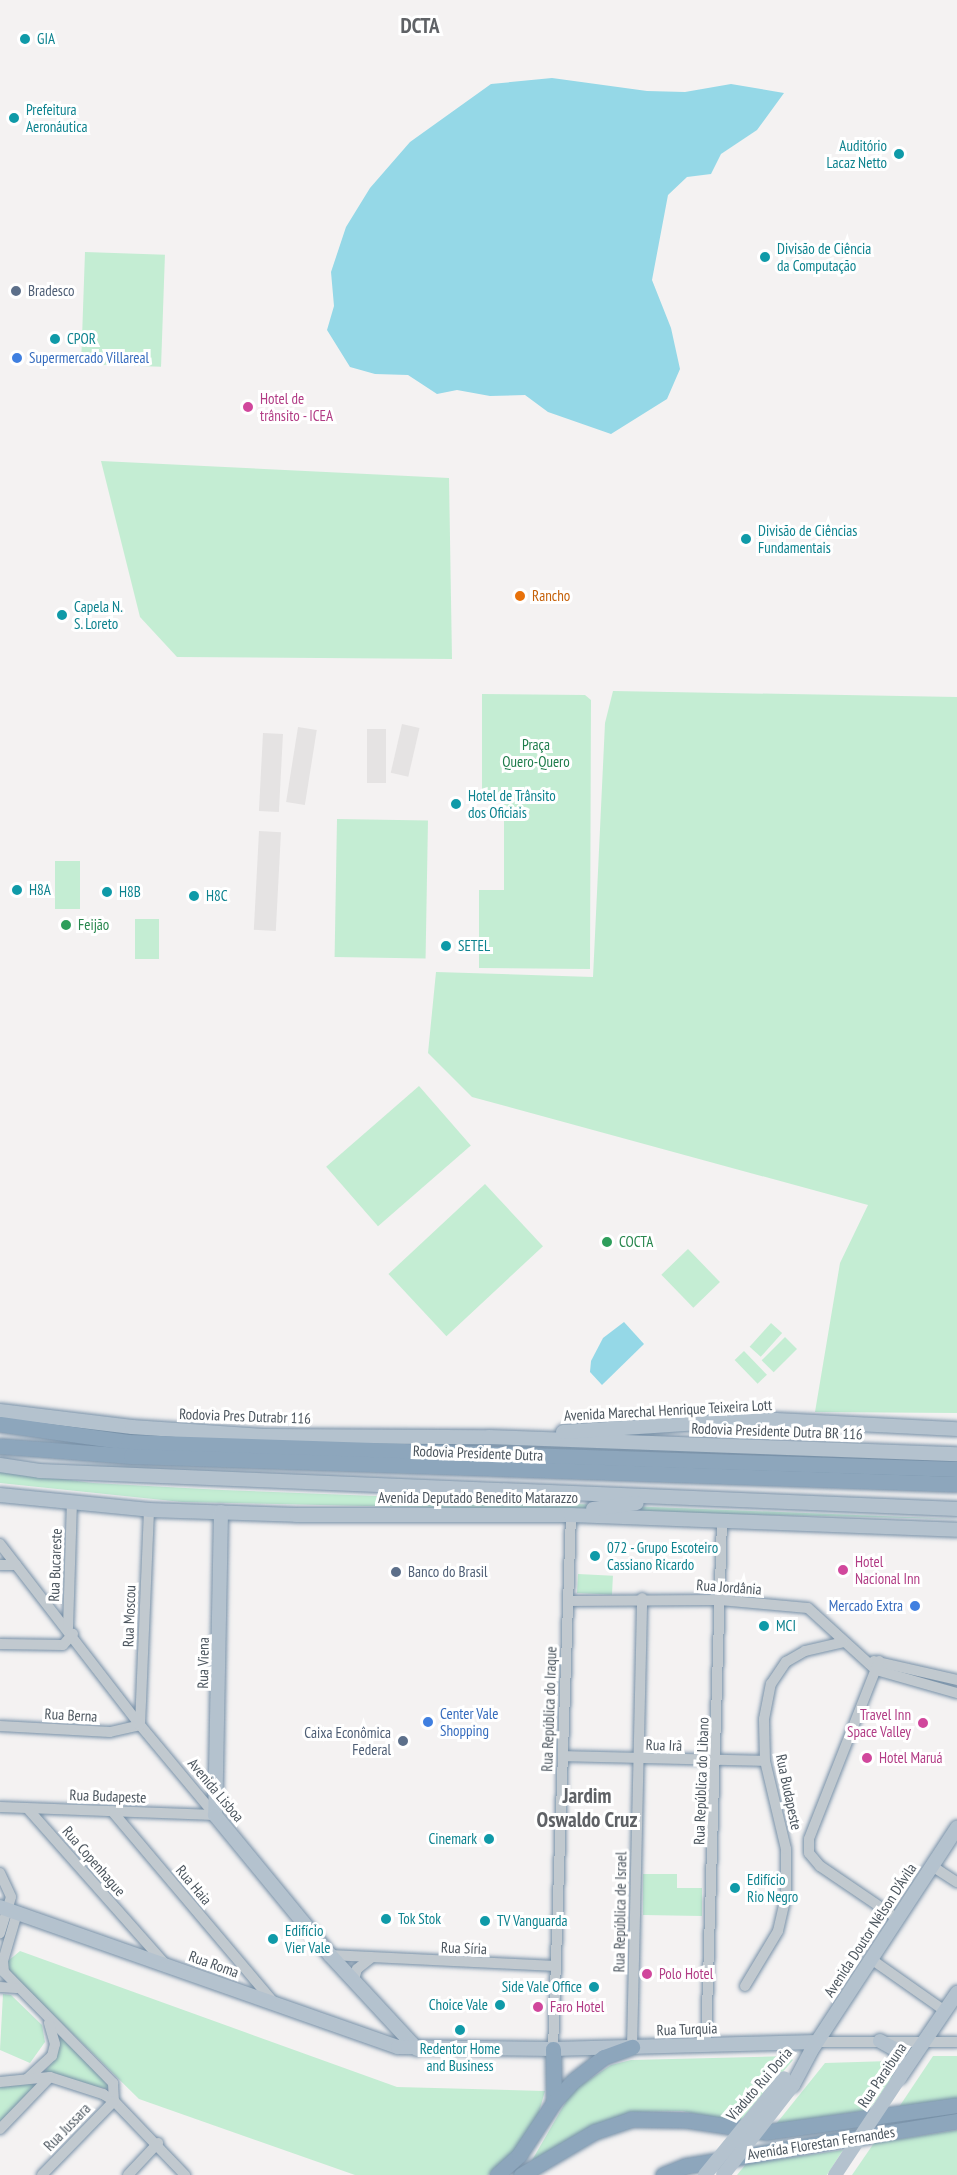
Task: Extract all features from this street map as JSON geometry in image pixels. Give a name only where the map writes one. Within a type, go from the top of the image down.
[{"type":"highway","name":"Rodovia Presidente Dutra","points":[[0,1424],[128,1442],[957,1468]]},
{"type":"highway","name":"Rodovia Presidente Dutra","points":[[0,1446],[130,1456],[957,1484]]},
{"type":"highway","points":[[497,2175],[519,2155],[554,2102],[587,2069],[632,2047]]},
{"type":"highway","points":[[553,2049],[554,2102]]},
{"type":"highway","name":"Avenida Florestan Fernandes","points":[[521,2175],[594,2132],[631,2119],[687,2120],[766,2132],[957,2105]]},
{"type":"highway","name":"Avenida Florestan Fernandes","points":[[663,2175],[684,2166],[957,2121]]},
{"type":"main road","name":"Rodovia Pres Dutrabr 116","points":[[0,1411],[132,1427],[264,1436],[489,1437]]},
{"type":"main road","name":"Avenida Marechal Henrique Teixeira Lott","points":[[489,1437],[757,1419],[957,1429]]},
{"type":"main road","name":"Rodovia Presidente Dutra BR 116","points":[[489,1437],[957,1454]]},
{"type":"main road","points":[[0,1465],[61,1472],[957,1509]]},
{"type":"main road","name":"Avenida Deputado Benedito Matarazzo","points":[[0,1495],[149,1510],[571,1515],[957,1530]]},
{"type":"main road","points":[[543,1515],[678,1498]]},
{"type":"main road","name":"Rua Viena","points":[[215,1815],[221,1512]]},
{"type":"main road","points":[[908,1528],[957,1540]]},
{"type":"main road","name":"Avenida Lisboa","points":[[215,1815],[330,1954],[417,2049]]},
{"type":"main road","name":"Avenida Doutor Nélson D'Ávila","points":[[813,2047],[957,1828]]},
{"type":"main road","name":"Rua Roma","points":[[9,1910],[398,2047],[417,2049]]},
{"type":"main road","name":"Rua Paraibuna","points":[[835,2175],[957,1993]]},
{"type":"main road","points":[[880,2041],[896,2050],[901,2074]]},
{"type":"main road","name":"Rua Turquia","points":[[417,2049],[553,2049],[706,2044],[813,2047]]},
{"type":"main road","name":"Viaduto Rui Doria","points":[[723,2175],[813,2047]]},
{"type":"main road","name":"Viaduto Rui Doria","points":[[705,2175],[788,2081]]},
{"type":"street","name":"Rua Bucareste","points":[[71,1631],[72,1502]]},
{"type":"street","name":"Rua Moscou","points":[[140,1725],[149,1510]]},
{"type":"street","name":"Rua República do Iraque","points":[[553,2049],[571,1515]]},
{"type":"street","name":"Rua República do Libano","points":[[706,2044],[717,1762],[722,1520]]},
{"type":"street","name":"Avenida Lisboa","points":[[0,1544],[71,1631],[140,1725],[215,1815]]},
{"type":"street","points":[[0,1565],[16,1565]]},
{"type":"street","name":"Rua República de Israel","points":[[632,2047],[642,1599]]},
{"type":"street","name":"Rua Jordânia","points":[[568,1601],[720,1600],[808,1608],[843,1642],[874,1664],[957,1693]]},
{"type":"street","points":[[0,1644],[63,1645],[71,1631]]},
{"type":"street","name":"Rua Budapeste","points":[[745,1986],[778,1931],[786,1896],[786,1849],[765,1761],[764,1719],[771,1684],[786,1662],[805,1651],[843,1642]]},
{"type":"street","points":[[874,1664],[809,1839],[809,1853],[820,1866],[898,1919]]},
{"type":"street","name":"Rua Jordânia","points":[[874,1664],[957,1680]]},
{"type":"street","name":"Rua Berna","points":[[0,1726],[110,1732],[140,1725]]},
{"type":"street","name":"Rua Irã","points":[[563,1756],[717,1762],[765,1761]]},
{"type":"street","name":"Rua Budapeste","points":[[0,1807],[215,1815]]},
{"type":"street","name":"Rua Copenhague","points":[[28,1809],[165,1964]]},
{"type":"street","name":"Rua Haia","points":[[112,1811],[274,2003]]},
{"type":"street","points":[[932,1866],[957,1882]]},
{"type":"street","points":[[0,1873],[8,1885],[9,1910],[3,1961],[4,1972],[16,1988],[113,2083],[114,2101]]},
{"type":"street","points":[[0,1933],[9,1910]]},
{"type":"street","points":[[125,1951],[136,1943],[137,1933]]},
{"type":"street","name":"Rua Síria","points":[[330,1954],[371,1958],[556,1965]]},
{"type":"street","points":[[354,1980],[357,1969],[371,1958]]},
{"type":"street","points":[[871,1959],[945,2011]]},
{"type":"street","points":[[247,1994],[252,1989],[253,1978]]},
{"type":"street","points":[[0,1987],[16,1988]]},
{"type":"street","points":[[26,2080],[52,2056],[54,2032],[45,2015]]},
{"type":"street","name":"Rua Turquia","points":[[813,2047],[880,2041],[957,2043]]},
{"type":"street","points":[[0,2128],[50,2077]]},
{"type":"street","points":[[0,2082],[50,2077],[114,2101],[158,2143],[185,2175]]},
{"type":"street","name":"Rua Jussara","points":[[42,2175],[114,2101]]},
{"type":"street","points":[[128,2175],[158,2143]]},
{"type":"shaded area","points":[[402,724],[420,728],[408,777],[391,773]]},
{"type":"shaded area","points":[[298,727],[317,730],[305,805],[286,802]]},
{"type":"shaded area","points":[[367,729],[386,729],[386,783],[367,783]]},
{"type":"shaded area","points":[[263,733],[283,734],[279,812],[259,811]]},
{"type":"shaded area","points":[[259,831],[281,832],[276,931],[254,930]]},
{"type":"green space","points":[[85,252],[165,255],[161,367],[81,364]]},
{"type":"green space","points":[[101,461],[449,478],[452,659],[177,657],[140,617]]},
{"type":"green space","points":[[613,691],[957,697],[957,1413],[815,1412],[840,1263],[868,1205],[472,1097],[428,1053],[436,972],[593,977],[605,723]]},
{"type":"green space","name":"Praça Quero-Quero","points":[[482,694],[585,695],[591,700],[590,969],[479,968],[479,890],[504,890],[504,802],[482,802]]},
{"type":"green space","points":[[337,819],[428,821],[426,959],[335,957]]},
{"type":"green space","points":[[55,861],[80,861],[80,909],[55,909]]},
{"type":"green space","points":[[135,919],[159,919],[159,959],[135,959]]},
{"type":"green space","points":[[419,1086],[471,1146],[378,1226],[326,1167]]},
{"type":"green space","points":[[485,1184],[543,1246],[446,1336],[388,1274]]},
{"type":"green space","points":[[688,1249],[720,1282],[693,1308],[661,1275]]},
{"type":"green space","points":[[771,1323],[782,1333],[761,1357],[750,1347]]},
{"type":"green space","points":[[785,1337],[797,1349],[774,1372],[762,1360]]},
{"type":"green space","points":[[744,1351],[767,1375],[758,1384],[735,1360]]},
{"type":"green space","points":[[0,1471],[93,1483],[222,1490],[957,1519],[182,1502],[0,1483]]},
{"type":"green space","points":[[578,1574],[613,1576],[612,1595],[577,1593]]},
{"type":"green space","points":[[643,1874],[677,1874],[677,1888],[702,1888],[702,1916],[643,1915]]},
{"type":"green space","points":[[20,1951],[397,2087],[545,2091],[535,2126],[516,2152],[488,2175],[355,2175],[139,2099],[8,1970],[8,1961]]},
{"type":"green space","points":[[3,1994],[11,1995],[42,2025],[45,2042],[30,2063],[0,2050]]},
{"type":"green space","points":[[57,2032],[109,2086],[107,2089],[42,2074],[56,2058]]},
{"type":"green space","points":[[789,2056],[793,2060],[740,2123],[682,2111],[640,2112],[591,2126],[531,2162],[572,2091],[611,2065],[631,2060]]},
{"type":"green space","points":[[933,2056],[957,2056],[957,2099],[899,2107]]},
{"type":"green space","points":[[890,2061],[895,2067],[895,2075],[869,2110],[776,2124],[825,2063]]},
{"type":"green space","points":[[38,2083],[0,2123],[0,2087]]},
{"type":"green space","points":[[957,2130],[957,2175],[852,2175],[874,2143]]},
{"type":"green space","points":[[843,2150],[827,2175],[737,2175],[746,2164]]},
{"type":"water","points":[[552,78],[647,91],[685,92],[731,84],[784,93],[757,130],[721,154],[711,174],[687,177],[668,195],[652,280],[671,328],[680,369],[667,399],[611,434],[548,412],[525,395],[490,396],[457,390],[437,394],[408,375],[375,374],[350,367],[327,330],[334,306],[331,272],[346,227],[370,188],[410,142],[491,84]]},
{"type":"water","points":[[624,1322],[644,1344],[602,1385],[590,1372],[591,1361],[603,1338]]},
{"type":"place","name":"GIA","points":[[25,39]]},
{"type":"place","name":"Prefeitura Aeronáutica","points":[[14,118]]},
{"type":"place","name":"Auditório Lacaz Netto","points":[[899,154]]},
{"type":"place","name":"Divisão de Ciência da Computação","points":[[765,257]]},
{"type":"place","name":"Bradesco","points":[[16,291]]},
{"type":"place","name":"CPOR","points":[[55,339]]},
{"type":"place","name":"Supermercado Villareal","points":[[17,358]]},
{"type":"place","name":"Hotel de trânsito - ICEA","points":[[248,407]]},
{"type":"place","name":"Divisão de Ciências Fundamentais","points":[[746,539]]},
{"type":"place","name":"Rancho","points":[[520,596]]},
{"type":"place","name":"Capela N. S. Loreto","points":[[62,615]]},
{"type":"place","name":"Hotel de Trânsito dos Oficiais","points":[[456,804]]},
{"type":"place","name":"H8A","points":[[17,890]]},
{"type":"place","name":"H8B","points":[[107,892]]},
{"type":"place","name":"H8C","points":[[194,896]]},
{"type":"place","name":"Feijão","points":[[66,925]]},
{"type":"place","name":"SETEL","points":[[446,946]]},
{"type":"place","name":"COCTA","points":[[607,1242]]},
{"type":"place","name":"072 - Grupo Escoteiro Cassiano Ricardo","points":[[595,1556]]},
{"type":"place","name":"Hotel Nacional Inn","points":[[843,1570]]},
{"type":"place","name":"Banco do Brasil","points":[[396,1572]]},
{"type":"place","name":"Mercado Extra","points":[[915,1606]]},
{"type":"place","name":"MCI","points":[[764,1626]]},
{"type":"place","name":"Center Vale Shopping","points":[[428,1722]]},
{"type":"place","name":"Travel Inn Space Valley","points":[[923,1723]]},
{"type":"place","name":"Caixa Econômica Federal","points":[[403,1741]]},
{"type":"place","name":"Hotel Maruá","points":[[867,1758]]},
{"type":"place","name":"Cinemark","points":[[489,1839]]},
{"type":"place","name":"Edifício Rio Negro","points":[[735,1888]]},
{"type":"place","name":"Tok Stok","points":[[386,1919]]},
{"type":"place","name":"TV Vanguarda","points":[[485,1921]]},
{"type":"place","name":"Edifício Vier Vale","points":[[273,1939]]},
{"type":"place","name":"Polo Hotel","points":[[647,1974]]},
{"type":"place","name":"Side Vale Office","points":[[594,1987]]},
{"type":"place","name":"Choice Vale","points":[[500,2005]]},
{"type":"place","name":"Faro Hotel","points":[[538,2007]]},
{"type":"place","name":"Redentor Home and Business","points":[[460,2030]]},
{"type":"district","name":"DCTA","points":[[420,26]]},
{"type":"district","name":"Jardim Oswaldo Cruz","points":[[587,1808]]}]
